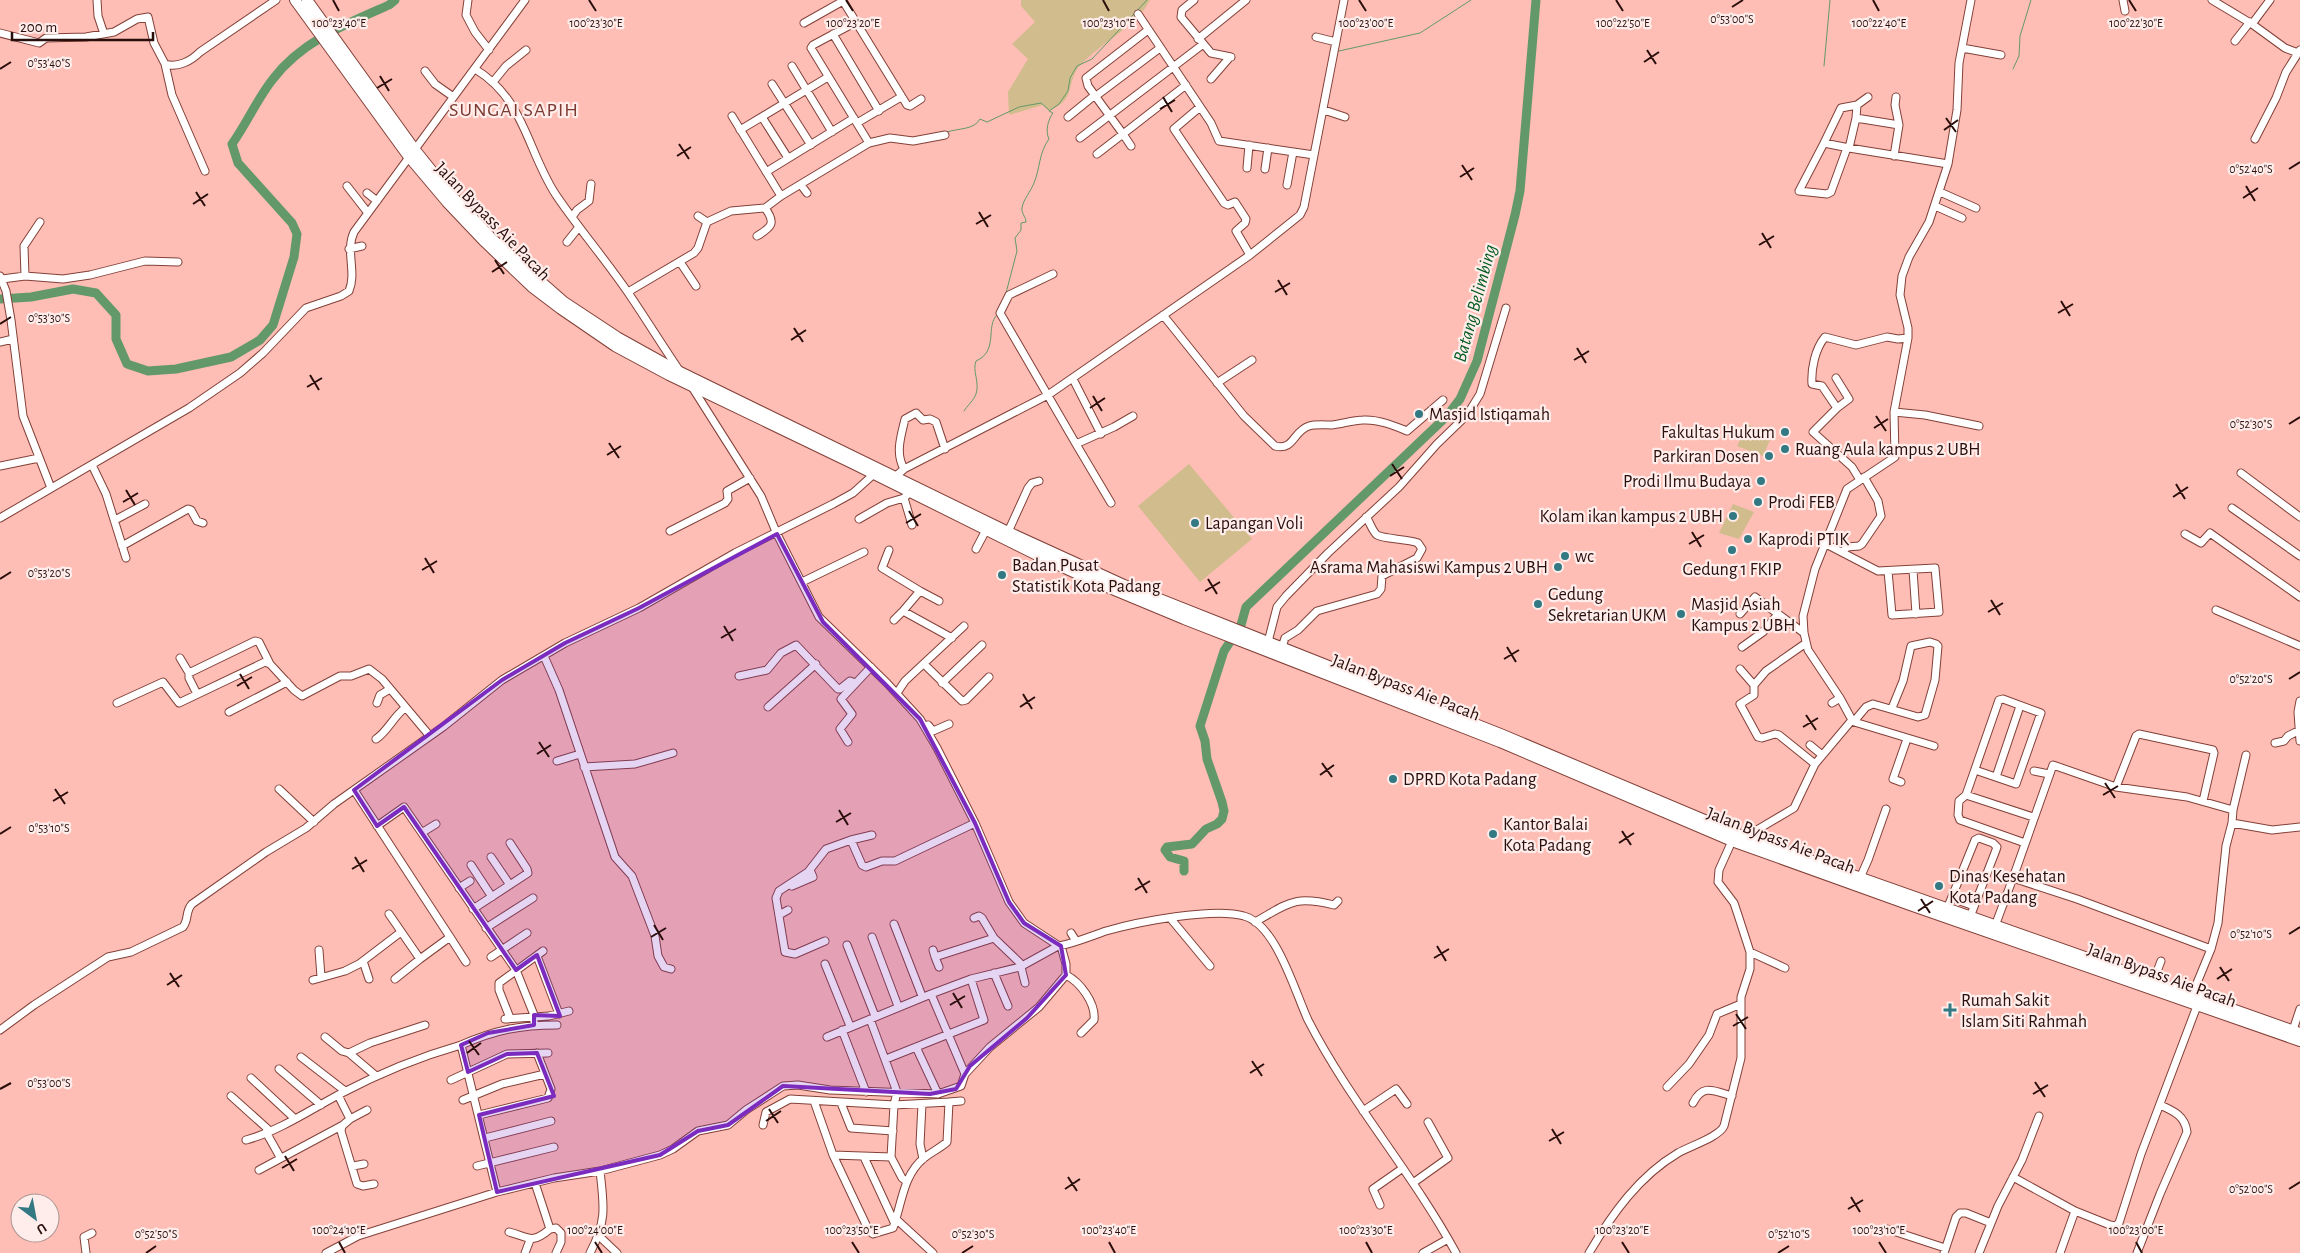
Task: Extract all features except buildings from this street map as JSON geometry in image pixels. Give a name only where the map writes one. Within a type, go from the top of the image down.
[{"type":"highway","points":[[295,0],[314,18]]},
{"type":"highway","points":[[307,0],[314,18]]},
{"type":"highway","name":"Jalan Bypass Aie Pacah","points":[[314,18],[412,154],[470,226],[532,287],[593,331],[663,367]]},
{"type":"highway","points":[[663,367],[680,372],[896,476],[981,525],[1095,582],[1215,631],[1282,647],[1503,735],[1692,819],[1745,837],[1790,858],[1860,878],[1995,926],[2129,977],[2153,982],[2296,1032]]},
{"type":"highway","points":[[663,367],[691,385],[874,474],[907,495],[981,525],[1008,532],[1124,585],[1263,643]]},
{"type":"highway","name":"Jalan Bypass Aie Pacah","points":[[1263,643],[1500,742],[1692,819],[1732,841],[1790,858],[2129,977],[2197,1006],[2300,1041]]},
{"type":"street","points":[[97,0],[98,16],[104,34]]},
{"type":"street","points":[[165,64],[170,66],[192,60],[200,52],[276,0]]},
{"type":"street","points":[[468,0],[466,15],[475,32],[489,50]]},
{"type":"street","points":[[0,518],[175,416],[263,354],[306,308],[346,293],[351,287],[352,281],[349,249],[354,232],[524,0]]},
{"type":"street","points":[[804,23],[842,0],[900,97],[908,107],[921,98]]},
{"type":"street","points":[[1194,0],[1182,10],[1180,15],[1200,42],[1216,55],[1231,57],[1211,79]]},
{"type":"street","points":[[1080,138],[1173,66],[1246,0]]},
{"type":"street","points":[[896,476],[904,469],[1048,395],[1074,379],[1250,255],[1302,212],[1324,110],[1344,0]]},
{"type":"street","points":[[1934,746],[1851,720],[1840,698],[1806,644],[1804,633],[1805,607],[1824,543],[1847,489],[1895,457],[1894,412],[1908,338],[1908,328],[1900,295],[1902,276],[1909,257],[1924,233],[1940,192],[1948,164],[1957,110],[1958,76],[1971,0]]},
{"type":"street","points":[[2123,0],[2125,11]]},
{"type":"street","points":[[2235,41],[2270,0]]},
{"type":"street","points":[[2215,1],[2298,55],[2286,72],[2276,98],[2255,139]]},
{"type":"street","points":[[1138,14],[1186,85],[1219,141],[1314,155]]},
{"type":"street","points":[[0,33],[39,43],[46,38],[104,34],[119,30],[137,19],[148,17],[154,43],[165,64],[167,82],[172,96],[205,171]]},
{"type":"street","points":[[856,22],[811,47],[869,143]]},
{"type":"street","points":[[1131,146],[1095,96],[1085,78],[1148,30]]},
{"type":"street","points":[[833,34],[879,110]]},
{"type":"street","points":[[1316,37],[1336,42]]},
{"type":"street","points":[[1068,117],[1160,48]]},
{"type":"street","points":[[1962,48],[2001,55]]},
{"type":"street","points":[[493,82],[506,66],[526,50]]},
{"type":"street","points":[[1216,55],[1220,69]]},
{"type":"street","points":[[792,66],[832,132]]},
{"type":"street","points":[[475,69],[493,82],[514,106],[548,182],[628,292],[680,372],[691,385],[750,478],[765,504],[777,534],[822,622],[897,693],[924,726],[975,823],[1009,902],[1019,917],[1033,930],[1059,946],[1066,964],[1066,975],[1039,1007],[990,1047],[965,1074],[961,1086],[938,1094],[895,1099],[841,1103],[787,1100],[766,1112],[763,1125]]},
{"type":"street","points":[[426,71],[435,84],[452,96]]},
{"type":"street","points":[[740,130],[828,77]]},
{"type":"street","points":[[772,84],[811,145]]},
{"type":"street","points":[[1097,154],[1186,85]]},
{"type":"street","points":[[766,172],[832,132],[879,110],[900,97]]},
{"type":"street","points":[[1857,105],[1856,118],[1848,148],[1831,192],[1827,194],[1799,192],[1841,108],[1857,105],[1868,97]]},
{"type":"street","points":[[1894,156],[1899,125],[1895,105],[1896,97]]},
{"type":"street","points":[[1200,107],[1174,129],[1224,203],[1227,205],[1235,202],[1246,218],[1245,223],[1236,232],[1250,255]]},
{"type":"street","points":[[1324,110],[1344,116]]},
{"type":"street","points":[[732,116],[781,196]]},
{"type":"street","points":[[762,116],[788,158]]},
{"type":"street","points":[[1856,118],[1899,125]]},
{"type":"street","points":[[628,292],[694,253],[698,248],[707,222],[731,212],[765,208],[781,196],[869,143],[890,138],[913,141],[945,135]]},
{"type":"street","points":[[1824,143],[1948,164]]},
{"type":"street","points":[[1246,168],[1249,145]]},
{"type":"street","points":[[1265,169],[1268,148]]},
{"type":"street","points":[[1287,185],[1293,152]]},
{"type":"street","points":[[572,217],[577,210],[589,201],[591,184]]},
{"type":"street","points":[[801,184],[807,193]]},
{"type":"street","points":[[347,186],[368,213]]},
{"type":"street","points":[[1940,192],[1976,208]]},
{"type":"street","points":[[367,193],[376,201]]},
{"type":"street","points":[[1935,206],[1962,218]]},
{"type":"street","points":[[757,236],[767,230],[772,223],[771,217],[765,208]]},
{"type":"street","points":[[698,216],[707,222]]},
{"type":"street","points":[[25,276],[24,246],[40,222]]},
{"type":"street","points":[[567,242],[579,227]]},
{"type":"street","points":[[349,249],[362,246]]},
{"type":"street","points":[[676,254],[696,286]]},
{"type":"street","points":[[51,488],[23,416],[11,320],[6,291],[1,278],[25,276],[63,279],[90,276],[145,261],[178,262]]},
{"type":"street","points":[[1053,274],[1009,295],[1000,313],[1111,504]]},
{"type":"street","points":[[1263,643],[1277,607],[1286,596],[1399,487],[1437,444],[1468,415],[1480,394],[1506,308]]},
{"type":"street","points":[[1163,316],[1244,416],[1256,425],[1275,446],[1290,445],[1300,430],[1311,426],[1353,423],[1363,420],[1399,426],[1407,431],[1443,400]]},
{"type":"street","points":[[1837,408],[1822,386],[1814,386],[1812,382],[1814,360],[1824,338],[1856,345],[1887,337],[1908,338]]},
{"type":"street","points":[[0,342],[14,339]]},
{"type":"street","points":[[1217,383],[1252,360]]},
{"type":"street","points":[[1836,378],[1849,399],[1837,408],[1814,432],[1862,478],[1878,501],[1881,516],[1862,544],[1847,547],[1843,552]]},
{"type":"street","points":[[1074,379],[1101,434]]},
{"type":"street","points":[[1894,412],[1946,419],[1979,426]]},
{"type":"street","points":[[904,469],[899,451],[901,437],[905,419],[914,413],[922,420],[930,419],[936,422],[945,449]]},
{"type":"street","points":[[1076,444],[1101,434],[1133,416]]},
{"type":"street","points":[[0,466],[39,458]]},
{"type":"street","points":[[92,465],[115,520],[126,558]]},
{"type":"street","points":[[2241,473],[2300,517]]},
{"type":"street","points":[[0,1030],[108,957],[131,952],[183,927],[187,911],[192,904],[257,857],[314,822],[334,804],[429,735],[443,727],[502,680],[571,640],[639,608],[735,553],[777,534],[853,493],[874,474]]},
{"type":"street","points":[[670,531],[725,503],[728,499],[727,491],[750,478]]},
{"type":"street","points":[[1008,532],[1028,488],[1032,483],[1039,482]]},
{"type":"street","points":[[859,519],[887,503],[907,495],[912,525]]},
{"type":"street","points":[[115,520],[145,504]]},
{"type":"street","points":[[2232,508],[2300,556]]},
{"type":"street","points":[[122,546],[188,509],[191,510],[197,521],[203,523]]},
{"type":"street","points":[[1282,647],[1285,638],[1298,630],[1314,613],[1377,594],[1381,589],[1382,576],[1417,558],[1421,553],[1422,549],[1418,543],[1404,538],[1387,539],[1378,535],[1366,517]]},
{"type":"street","points":[[976,549],[981,525]]},
{"type":"street","points":[[2185,534],[2201,543],[2210,533],[2300,597]]},
{"type":"street","points":[[1824,543],[1878,571],[1934,568],[1937,571],[1939,611],[1892,615],[1888,571]]},
{"type":"street","points":[[889,550],[882,568],[939,601]]},
{"type":"street","points":[[802,582],[864,552]]},
{"type":"street","points":[[1913,570],[1916,614]]},
{"type":"street","points":[[894,620],[920,591]]},
{"type":"street","points":[[1740,614],[1755,598],[1804,633]]},
{"type":"street","points":[[2216,610],[2300,646]]},
{"type":"street","points":[[903,611],[952,638]]},
{"type":"street","points":[[1742,647],[1763,632],[1778,614]]},
{"type":"street","points":[[897,693],[905,681],[964,626]]},
{"type":"street","points":[[189,673],[256,641],[259,642],[270,664],[298,694],[305,695],[340,676],[351,676],[369,669],[378,675],[429,735]]},
{"type":"street","points":[[1745,837],[1794,808],[1815,764],[1851,720],[1856,719],[1866,707],[1874,704],[1918,717],[1925,714],[1935,680],[1938,646],[1936,644],[1930,642],[1911,646],[1903,681],[1892,708]]},
{"type":"street","points":[[1806,644],[1766,671],[1754,685],[1754,695],[1740,704],[1756,736],[1760,738],[1775,734],[1779,735],[1815,764]]},
{"type":"street","points":[[739,676],[767,670],[782,654],[796,645],[838,688],[840,689],[850,680],[855,683]]},
{"type":"street","points":[[942,683],[982,645]]},
{"type":"street","points":[[544,656],[559,690],[614,857],[632,876],[655,936],[658,956],[664,967],[671,969]]},
{"type":"street","points":[[180,658],[189,673],[189,678],[197,694]]},
{"type":"street","points":[[117,703],[163,682],[179,703],[265,662],[270,664]]},
{"type":"street","points":[[768,707],[816,664]]},
{"type":"street","points":[[924,664],[960,700],[964,701],[989,676]]},
{"type":"street","points":[[848,742],[840,729],[852,714],[841,699],[871,667]]},
{"type":"street","points":[[1740,669],[1754,685]]},
{"type":"street","points":[[229,712],[286,682]]},
{"type":"street","points":[[377,703],[380,695],[390,689]]},
{"type":"street","points":[[1832,703],[1840,698]]},
{"type":"street","points":[[1975,770],[2014,784],[2017,783],[2041,718],[2041,713],[2003,699],[1999,700],[1966,795],[1959,800],[1958,815],[1960,820],[2025,843]]},
{"type":"street","points":[[2300,701],[2298,712],[2300,740]]},
{"type":"street","points":[[1996,777],[2020,706]]},
{"type":"street","points":[[376,740],[389,728],[395,716],[405,708]]},
{"type":"street","points":[[924,726],[927,723],[933,731],[948,724]]},
{"type":"street","points":[[2275,743],[2284,741],[2290,734],[2298,732]]},
{"type":"street","points":[[2116,787],[2136,736],[2139,734],[2213,750],[2214,754],[2203,801]]},
{"type":"street","points":[[1901,782],[1893,779],[1907,739]]},
{"type":"street","points":[[1810,745],[1822,755]]},
{"type":"street","points":[[584,767],[636,764],[673,753]]},
{"type":"street","points":[[557,761],[580,754]]},
{"type":"street","points":[[2192,996],[2211,949],[2218,923],[2226,846],[2246,754]]},
{"type":"street","points":[[1995,926],[2033,817],[2054,764],[2116,787],[2187,797],[2233,810]]},
{"type":"street","points":[[2034,771],[2049,774]]},
{"type":"street","points":[[279,789],[314,822]]},
{"type":"street","points":[[354,790],[466,962]]},
{"type":"street","points":[[1966,795],[2033,817]]},
{"type":"street","points":[[377,826],[404,807],[423,832],[473,909],[516,970],[534,1015],[534,1025]]},
{"type":"street","points":[[1860,878],[1886,809]]},
{"type":"street","points":[[2232,822],[2272,830],[2300,828]]},
{"type":"street","points":[[851,840],[862,865],[866,867],[882,862],[895,861],[975,823]]},
{"type":"street","points":[[423,832],[436,824]]},
{"type":"street","points":[[825,941],[795,954],[787,954],[784,949],[776,898],[778,891],[810,870],[826,848],[872,835]]},
{"type":"street","points":[[1947,909],[1975,840],[1979,838],[1993,843],[1997,847],[1970,917]]},
{"type":"street","points":[[1589,1253],[1618,1210],[1645,1176],[1677,1153],[1720,1131],[1732,1096],[1741,1058],[1743,1023],[1741,1004],[1749,976],[1750,952],[1734,904],[1718,882],[1719,870],[1732,841]]},
{"type":"street","points":[[473,909],[528,872],[510,843]]},
{"type":"street","points":[[492,857],[510,885]]},
{"type":"street","points":[[471,865],[492,897]]},
{"type":"street","points":[[792,886],[813,877],[810,870]]},
{"type":"street","points":[[2013,878],[2077,899],[2211,949]]},
{"type":"street","points":[[459,888],[470,881]]},
{"type":"street","points":[[486,928],[533,898]]},
{"type":"street","points":[[1952,898],[1974,906]]},
{"type":"street","points":[[1256,922],[1281,907],[1302,900],[1334,905],[1338,900]]},
{"type":"street","points":[[779,915],[788,910]]},
{"type":"street","points":[[827,1036],[922,996],[971,978],[1020,967],[1059,946],[1076,941],[1143,922],[1219,913],[1247,916],[1256,922],[1270,938],[1312,1026],[1363,1111],[1413,1183],[1456,1253]]},
{"type":"street","points":[[389,914],[420,959]]},
{"type":"street","points":[[974,918],[979,916],[982,918],[994,938],[1018,960],[1025,983]]},
{"type":"street","points":[[1171,919],[1210,966]]},
{"type":"street","points":[[894,924],[922,996]]},
{"type":"street","points":[[313,980],[345,971],[363,961],[401,932]]},
{"type":"street","points":[[491,956],[527,932]]},
{"type":"street","points":[[1071,933],[1076,941]]},
{"type":"street","points":[[394,979],[450,937]]},
{"type":"street","points":[[872,937],[898,1006]]},
{"type":"street","points":[[939,967],[934,954],[994,938]]},
{"type":"street","points":[[847,945],[886,1058],[895,1099],[891,1157],[902,1178],[906,1181]]},
{"type":"street","points":[[319,950],[321,977]]},
{"type":"street","points":[[543,951],[500,981],[498,986],[508,1018],[559,1014],[569,1011]]},
{"type":"street","points":[[1750,952],[1785,968]]},
{"type":"street","points":[[537,956],[559,1014]]},
{"type":"street","points":[[363,961],[369,979]]},
{"type":"street","points":[[2153,982],[2161,961]]},
{"type":"street","points":[[825,964],[850,1026]]},
{"type":"street","points":[[994,973],[1008,1006]]},
{"type":"street","points":[[1066,975],[1076,982],[1094,1011],[1094,1020],[1081,1033]]},
{"type":"street","points":[[886,1058],[984,1020],[971,978]]},
{"type":"street","points":[[931,994],[965,1074]]},
{"type":"street","points":[[1667,1087],[1689,1064],[1709,1035],[1717,1014],[1741,1004]]},
{"type":"street","points":[[2013,1177],[2075,1211],[2110,1225],[2117,1225],[2197,1006]]},
{"type":"street","points":[[2296,1032],[2300,1009]]},
{"type":"street","points":[[349,1053],[370,1042],[425,1025]]},
{"type":"street","points":[[246,1140],[268,1132],[376,1076],[425,1056],[460,1045],[488,1033],[534,1025],[557,1025]]},
{"type":"street","points":[[842,1030],[866,1092]]},
{"type":"street","points":[[325,1037],[342,1051],[349,1053],[376,1076]]},
{"type":"street","points":[[460,1045],[498,1192]]},
{"type":"street","points":[[916,1047],[938,1094]]},
{"type":"street","points":[[451,1080],[507,1054],[548,1052]]},
{"type":"street","points":[[479,1115],[548,1098],[551,1089],[537,1053]]},
{"type":"street","points":[[301,1057],[342,1093],[350,1119]]},
{"type":"street","points":[[279,1069],[321,1105]]},
{"type":"street","points":[[463,1100],[502,1084],[545,1074]]},
{"type":"street","points":[[251,1078],[294,1118]]},
{"type":"street","points":[[326,1253],[358,1236],[498,1192],[600,1171],[660,1155],[673,1149],[698,1131],[728,1125],[746,1110],[783,1086],[866,1092],[922,1104],[961,1101]]},
{"type":"street","points":[[1363,1111],[1396,1089],[1407,1104]]},
{"type":"street","points":[[1693,1103],[1699,1092],[1704,1090],[1732,1096]]},
{"type":"street","points":[[231,1096],[268,1132],[280,1157]]},
{"type":"street","points":[[814,1101],[832,1155],[869,1232],[873,1234],[893,1228],[904,1196],[906,1181],[923,1159],[947,1142],[949,1102]]},
{"type":"street","points":[[841,1103],[851,1128],[893,1131]]},
{"type":"street","points":[[922,1104],[920,1144],[923,1159]]},
{"type":"street","points":[[2137,1253],[2187,1132],[2183,1119],[2176,1112],[2160,1105]]},
{"type":"street","points":[[259,1170],[367,1110]]},
{"type":"street","points":[[1979,1253],[1991,1223],[2022,1160],[2038,1116]]},
{"type":"street","points":[[485,1138],[551,1121]]},
{"type":"street","points":[[1413,1183],[1448,1158],[1428,1122]]},
{"type":"street","points":[[343,1125],[341,1131],[358,1185],[374,1184]]},
{"type":"street","points":[[477,1166],[554,1147]]},
{"type":"street","points":[[832,1155],[891,1157]]},
{"type":"street","points":[[864,1157],[896,1222],[933,1253]]},
{"type":"street","points":[[353,1166],[364,1164]]},
{"type":"street","points":[[1380,1205],[1373,1189],[1403,1168]]},
{"type":"street","points":[[590,1253],[599,1236],[604,1211],[600,1171]]},
{"type":"street","points":[[535,1183],[550,1228]]},
{"type":"street","points":[[2060,1253],[2075,1211]]},
{"type":"street","points":[[1887,1229],[1944,1251],[1960,1213],[1991,1223]]},
{"type":"street","points":[[508,1232],[530,1240],[539,1237],[550,1228],[556,1228],[561,1233],[561,1242],[556,1253]]},
{"type":"street","points":[[86,1253],[84,1237],[92,1233]]},
{"type":"street","points":[[599,1236],[617,1253]]},
{"type":"street","points":[[1423,1253],[1448,1239]]},
{"type":"street","points":[[525,1253],[530,1240]]},
{"type":"highlighted area","points":[[777,534],[823,622],[920,719],[975,823],[1009,902],[1024,923],[1061,946],[1066,975],[1027,1018],[970,1066],[956,1089],[930,1094],[783,1086],[728,1125],[698,1131],[660,1155],[497,1192],[479,1115],[554,1096],[537,1053],[507,1054],[468,1072],[461,1045],[488,1033],[534,1025],[534,1015],[560,1016],[537,955],[516,970],[404,807],[377,826],[354,790],[502,680],[565,643],[639,608]]},
{"type":"shaded area","points":[[1021,0],[1150,0],[1144,10],[1125,21],[1123,30],[1084,61],[1076,71],[1066,99],[1062,103],[1049,111],[1043,105],[1009,115],[1008,92],[1028,59],[1012,44],[1035,22],[1021,6]]},
{"type":"shaded area","points":[[1748,424],[1771,438],[1763,456],[1737,446]]},
{"type":"shaded area","name":"Lapangan Voli","points":[[1189,464],[1252,539],[1200,582],[1138,506]]},
{"type":"shaded area","points":[[1733,504],[1754,512],[1739,539],[1719,533]]},
{"type":"waterway","points":[[0,299],[31,297],[73,289],[96,293],[116,315],[116,339],[127,364],[148,371],[176,369],[231,357],[260,340],[273,325],[294,257],[297,234],[292,223],[238,163],[232,144],[267,87],[297,54],[326,35],[389,5],[395,0]]},
{"type":"waterway","points":[[1006,293],[1017,251],[1015,238],[1021,230],[1021,223],[1026,222],[1022,208],[1036,178],[1041,155],[1049,139],[1047,133],[1048,126],[1053,113],[1049,111],[1059,104],[1068,91],[1070,78],[1077,66],[1092,59],[1147,0]]},
{"type":"waterway","points":[[1339,51],[1420,33],[1471,0]]},
{"type":"waterway","name":"Batang Belimbing","points":[[1184,871],[1184,861],[1170,857],[1165,850],[1167,847],[1192,844],[1206,829],[1217,824],[1222,819],[1224,811],[1207,759],[1205,741],[1200,726],[1224,651],[1241,625],[1246,607],[1447,416],[1460,399],[1477,361],[1520,191],[1536,0]]},
{"type":"waterway","points":[[1824,66],[1830,0]]},
{"type":"waterway","points":[[2013,69],[2019,56],[2020,36],[2031,0]]},
{"type":"waterway","points":[[947,132],[970,127],[980,119],[987,122],[1019,107],[1041,103],[1049,110]]},
{"type":"waterway","points":[[964,411],[976,394],[976,361],[983,357],[990,345],[992,325],[997,315]]},
{"type":"place","name":"Masjid Istiqamah","points":[[1419,414]]},
{"type":"place","name":"Fakultas Hukum","points":[[1785,432]]},
{"type":"place","name":"Ruang Aula kampus 2 UBH","points":[[1785,449]]},
{"type":"place","name":"Parkiran Dosen","points":[[1769,456]]},
{"type":"place","name":"Prodi Ilmu Budaya","points":[[1761,481]]},
{"type":"place","name":"Prodi FEB","points":[[1758,502]]},
{"type":"place","name":"Kolam ikan kampus 2 UBH","points":[[1733,516]]},
{"type":"place","name":"Lapangan Voli","points":[[1195,523]]},
{"type":"place","name":"Kaprodi PTIK","points":[[1748,539]]},
{"type":"place","name":"Gedung 1 FKIP","points":[[1732,550]]},
{"type":"place","name":"wc","points":[[1565,556]]},
{"type":"place","name":"Asrama Mahasiswi Kampus 2 UBH","points":[[1558,567]]},
{"type":"place","name":"Badan Pusat Statistik Kota Padang","points":[[1002,575]]},
{"type":"place","name":"Gedung Sekretarian UKM","points":[[1538,604]]},
{"type":"place","name":"Masjid Asiah Kampus 2 UBH","points":[[1681,614]]},
{"type":"place","name":"DPRD Kota Padang","points":[[1393,779]]},
{"type":"place","name":"Kantor Balai Kota Padang","points":[[1493,834]]},
{"type":"place","name":"Dinas Kesehatan Kota Padang","points":[[1939,886]]},
{"type":"place","name":"Rumah Sakit Islam Siti Rahmah","points":[[1950,1010]]},
{"type":"district","name":"SUNGAI SAPIH","points":[[514,109]]}]
